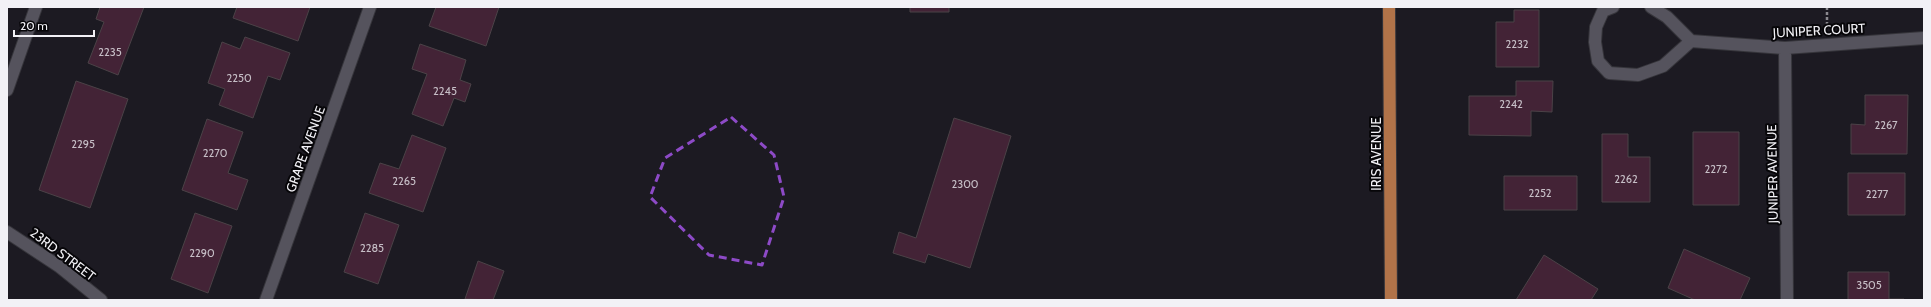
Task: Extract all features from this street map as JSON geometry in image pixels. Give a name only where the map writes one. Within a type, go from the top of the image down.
[{"type":"main road","name":"IRIS AVENUE","points":[[1389,7],[1391,300]]},
{"type":"street","points":[[7,90],[36,7]]},
{"type":"street","name":"GRAPE AVENUE","points":[[266,300],[370,7]]},
{"type":"street","points":[[1613,7],[1603,11],[1596,27],[1595,34],[1598,61],[1609,73],[1638,75],[1663,66],[1691,41],[1667,17],[1651,7]]},
{"type":"street","name":"JUNIPER COURT","points":[[1691,41],[1785,48],[1924,38]]},
{"type":"street","name":"JUNIPER AVENUE","points":[[1785,48],[1787,300]]},
{"type":"street","name":"23RD STREET","points":[[7,232],[60,267],[101,300]]},
{"type":"highlighted area","points":[[731,117],[774,155],[784,197],[762,265],[709,255],[650,197],[665,158]]},
{"type":"building","points":[[100,7],[144,7],[118,75],[88,63],[104,22],[96,19]]},
{"type":"building","points":[[237,7],[310,7],[298,41],[233,18]]},
{"type":"building","points":[[436,7],[499,7],[486,46],[429,26]]},
{"type":"building","points":[[910,7],[949,7],[949,12],[910,12]]},
{"type":"building","points":[[1514,10],[1539,10],[1539,67],[1496,67],[1496,22],[1514,22]]},
{"type":"building","points":[[245,37],[290,53],[280,80],[268,76],[253,118],[219,105],[225,89],[208,83],[222,42],[240,49]]},
{"type":"building","points":[[420,44],[466,60],[460,80],[471,84],[465,102],[454,98],[443,126],[412,114],[427,74],[412,69]]},
{"type":"building","points":[[76,81],[128,99],[90,208],[39,190]]},
{"type":"building","points":[[1516,81],[1553,81],[1552,112],[1531,111],[1531,136],[1469,135],[1469,96],[1516,96]]},
{"type":"building","points":[[1865,95],[1908,95],[1907,154],[1851,154],[1851,124],[1865,125]]},
{"type":"building","points":[[954,118],[1011,136],[970,268],[928,254],[925,263],[893,253],[899,232],[916,238]]},
{"type":"building","points":[[207,119],[243,132],[228,173],[248,180],[237,210],[182,190]]},
{"type":"building","points":[[1693,132],[1739,132],[1739,205],[1693,205]]},
{"type":"building","points":[[1602,134],[1628,134],[1628,157],[1650,157],[1650,202],[1602,202]]},
{"type":"building","points":[[412,135],[446,148],[423,212],[369,193],[380,163],[399,169]]},
{"type":"building","points":[[1848,173],[1905,173],[1905,215],[1848,215]]},
{"type":"building","points":[[1504,176],[1577,176],[1577,210],[1504,210]]},
{"type":"building","points":[[195,213],[232,226],[208,293],[171,279]]},
{"type":"building","points":[[365,213],[399,225],[378,284],[344,272]]},
{"type":"building","points":[[1684,249],[1750,278],[1740,300],[1695,300],[1668,288]]},
{"type":"building","points":[[1544,255],[1598,289],[1591,300],[1516,300]]},
{"type":"building","points":[[478,261],[504,271],[493,300],[465,299]]},
{"type":"building","points":[[1848,272],[1889,272],[1889,299],[1904,300],[1848,300]]}]
